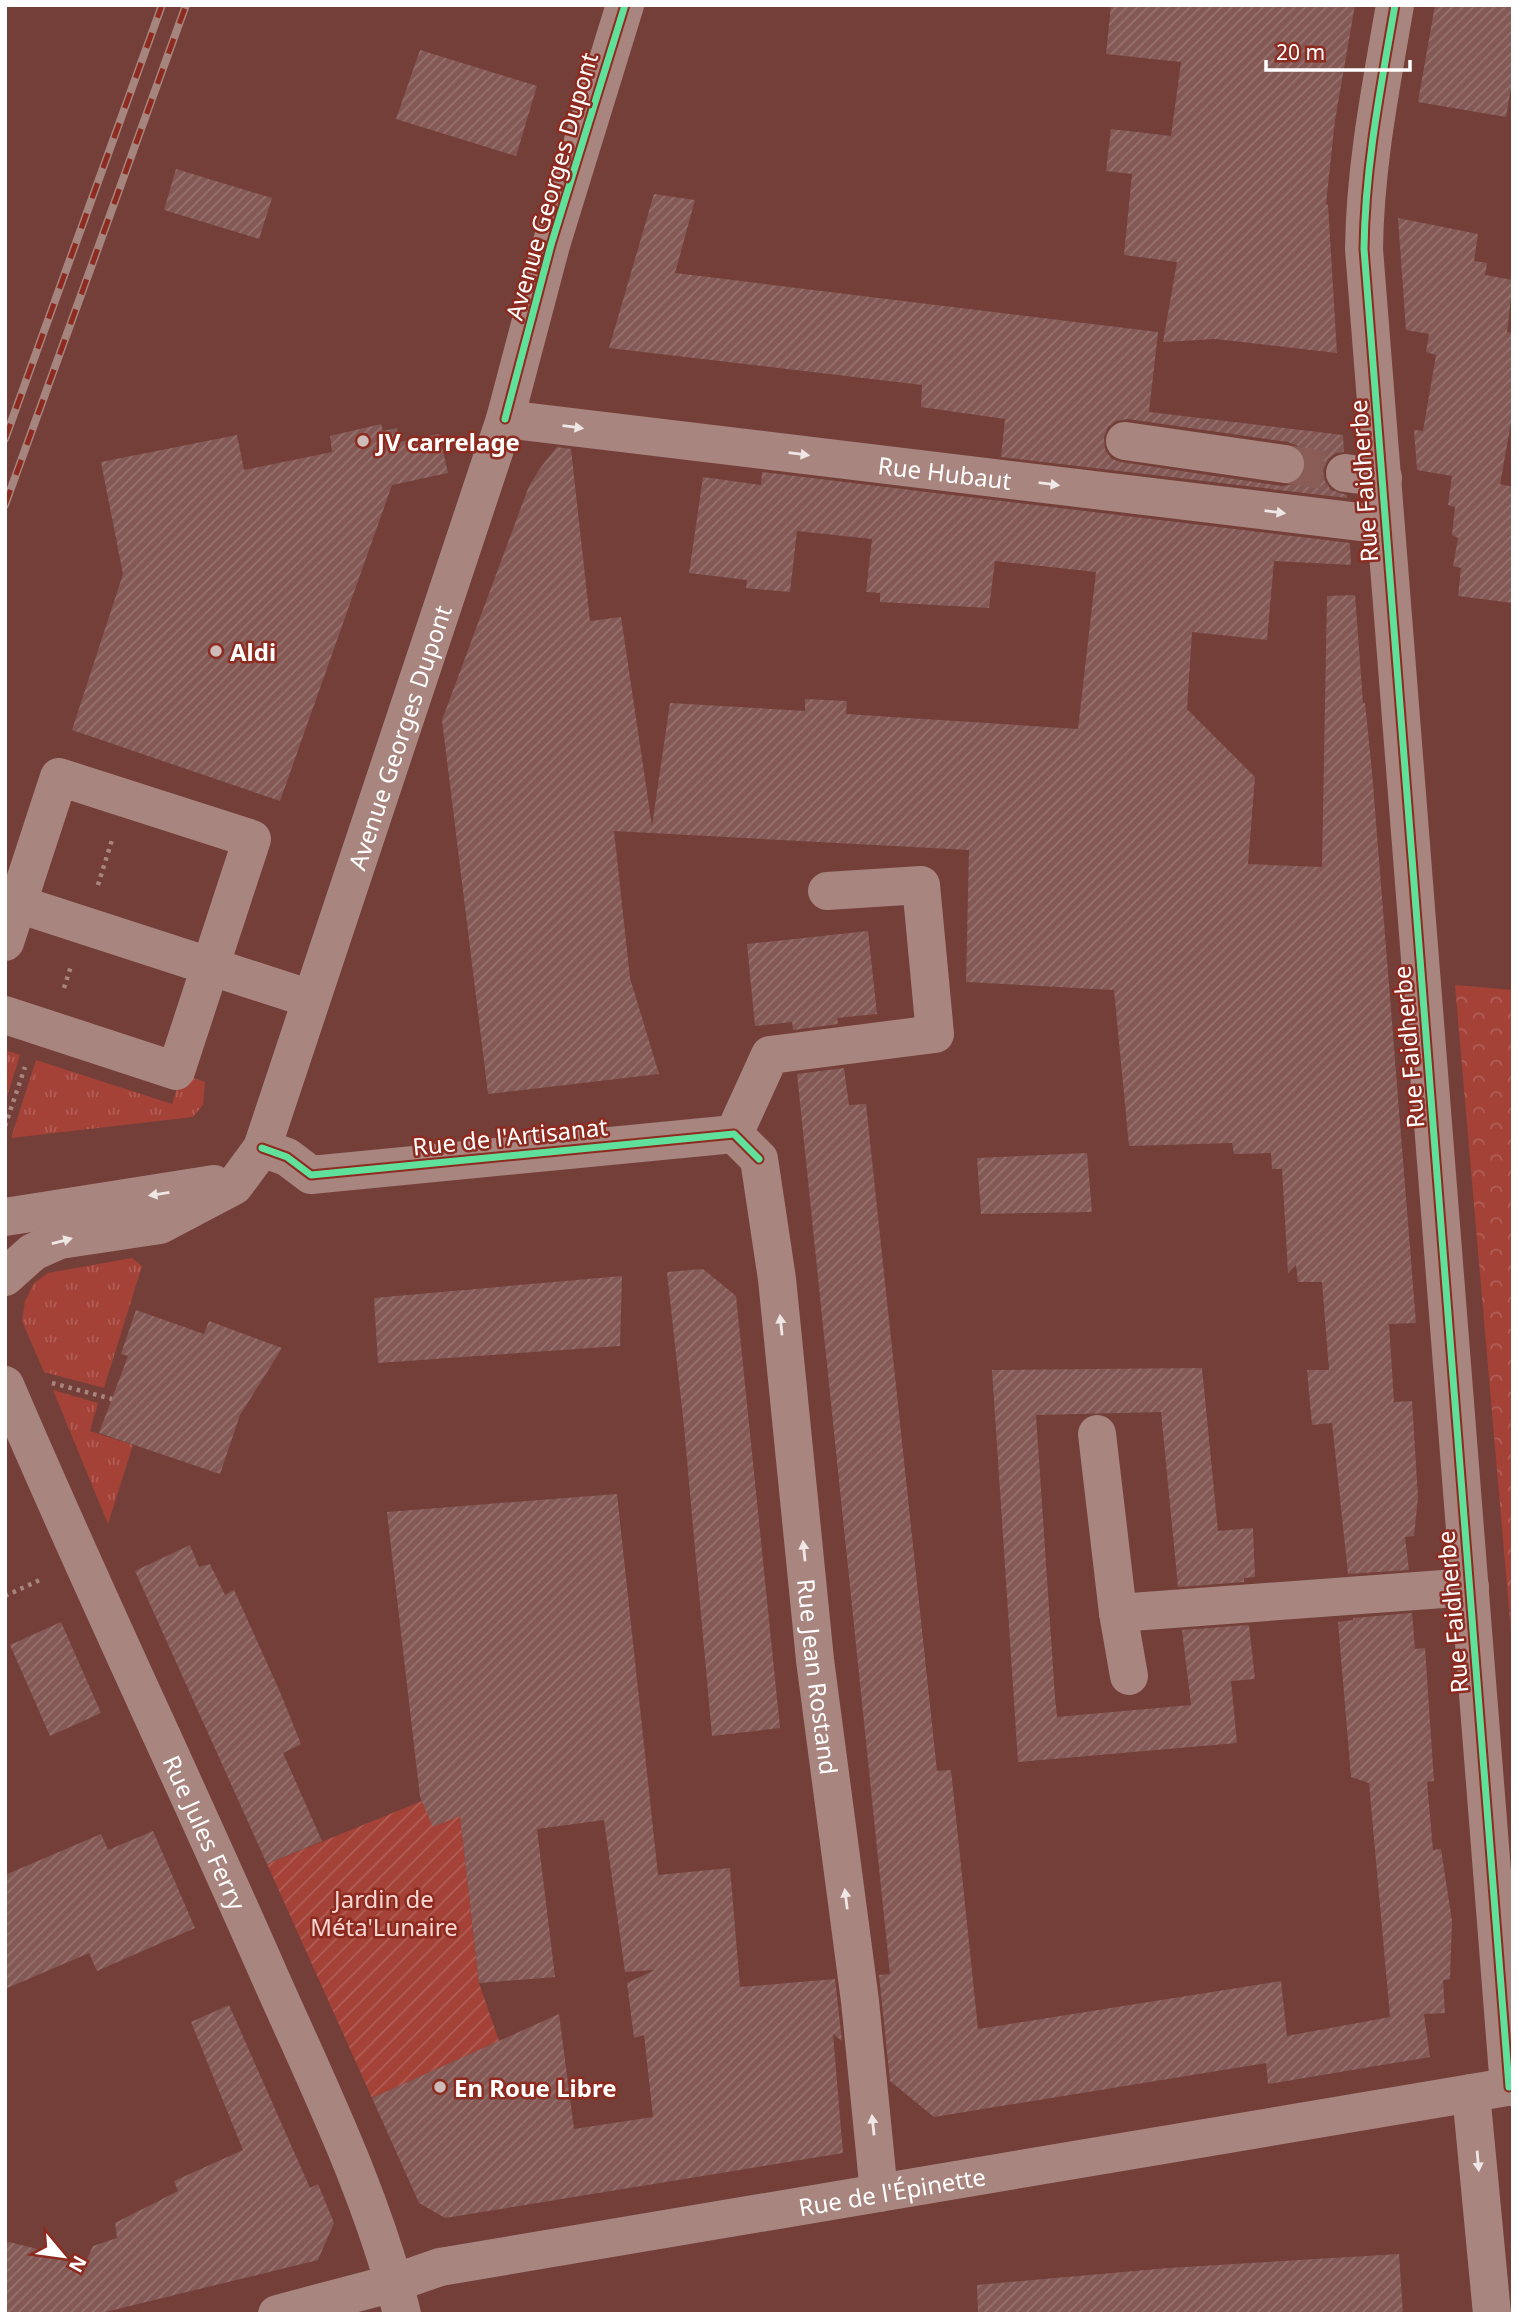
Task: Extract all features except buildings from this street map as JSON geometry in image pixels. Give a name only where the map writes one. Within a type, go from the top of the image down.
[{"type":"street","name":"Avenue Georges Dupont","points":[[254,1158],[311,999],[505,419],[551,245],[625,5]]},
{"type":"street","name":"Rue Faidherbe","points":[[1395,5],[1372,137],[1365,215],[1366,281],[1511,2087]]},
{"type":"street","name":"Rue Hubaut","points":[[505,419],[1385,525]]},
{"type":"street","points":[[1125,441],[1285,464]]},
{"type":"street","points":[[1345,473],[1382,478]]},
{"type":"street","points":[[5,942],[59,776],[252,839],[176,1071],[5,1015]]},
{"type":"street","points":[[746,1146],[771,1055],[935,1034],[920,885],[827,891]]},
{"type":"street","points":[[18,904],[311,999]]},
{"type":"street","name":"Rue de l'Artisanat","points":[[254,1158],[287,1157],[312,1175],[746,1146]]},
{"type":"street","name":"Rue Jean Rostand","points":[[746,1146],[777,1279],[815,1660],[860,2001],[879,2193]]},
{"type":"street","points":[[5,1217],[211,1185],[254,1158]]},
{"type":"street","points":[[5,1277],[33,1252],[60,1240],[160,1225],[234,1186],[254,1158]]},
{"type":"street","name":"Rue Jules Ferry","points":[[5,1385],[81,1561],[254,1939],[359,2179],[383,2241],[398,2299]]},
{"type":"street","points":[[1097,1434],[1118,1614],[1129,1676]]},
{"type":"street","points":[[1118,1614],[1470,1587]]},
{"type":"street","name":"Rue de l'Épinette","points":[[277,2314],[398,2299],[440,2267],[1511,2087]]},
{"type":"street","points":[[1471,2094],[1492,2314]]},
{"type":"path","points":[[51,1383],[112,1399]]},
{"type":"green space","points":[[1455,985],[1513,990],[1513,1655]]},
{"type":"green space","points":[[5,1050],[20,1055],[5,1103]]},
{"type":"green space","points":[[36,1060],[172,1104],[182,1074],[205,1082],[203,1105],[193,1117],[11,1138]]},
{"type":"green space","points":[[132,1258],[142,1266],[104,1388],[44,1372],[22,1321],[25,1301],[34,1283],[48,1273]]},
{"type":"green space","points":[[53,1390],[98,1403],[90,1431],[133,1445],[108,1524]]},
{"type":"green space","name":"Jardin de Méta'Lunaire","points":[[422,1801],[460,1816],[479,1983],[499,2041],[372,2098],[267,1864]]},
{"type":"tunnel","points":[[1285,464],[1345,473]]},
{"type":"railway","points":[[5,439],[162,5]]},
{"type":"railway","points":[[5,505],[186,5]]},
{"type":"cycle path","points":[[505,419],[551,245],[625,5]]},
{"type":"cycle path","points":[[1395,5],[1371,157],[1364,249],[1509,2087]]},
{"type":"cycle path","points":[[262,1148],[287,1157],[311,1175],[734,1134],[759,1159]]},
{"type":"place","name":"JV carrelage","points":[[363,441]]},
{"type":"place","name":"Aldi","points":[[216,651]]},
{"type":"place","name":"En Roue Libre","points":[[440,2087]]}]
